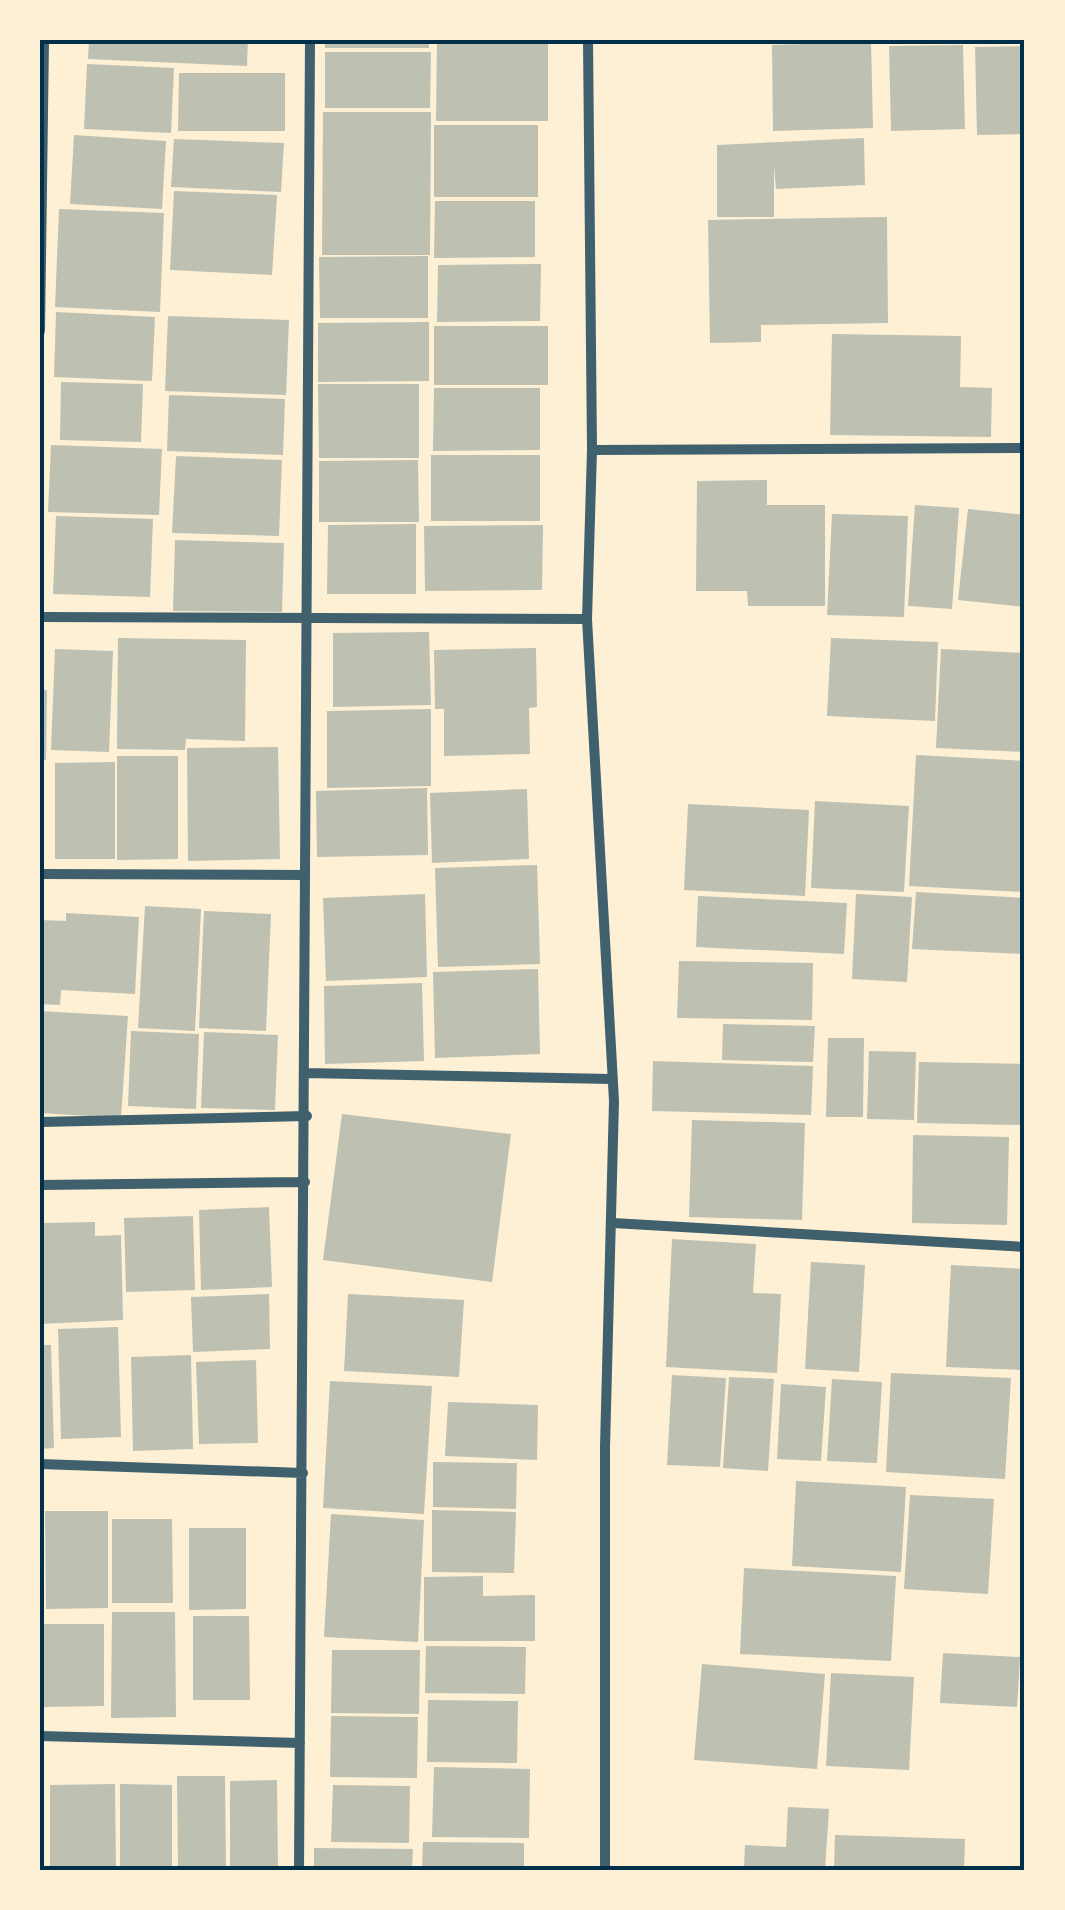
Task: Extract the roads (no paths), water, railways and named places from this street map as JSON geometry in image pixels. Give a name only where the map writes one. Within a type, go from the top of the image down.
[{"type":"street","points":[[40,331],[44,40]]},
{"type":"street","points":[[300,1870],[310,40]]},
{"type":"street","points":[[588,40],[592,450],[587,619],[611,1079],[613,1223],[606,1447],[605,1870]]},
{"type":"street","points":[[592,450],[1025,448]]},
{"type":"street","points":[[40,616],[587,619]]},
{"type":"street","points":[[40,874],[303,875]]},
{"type":"street","points":[[305,1074],[611,1079]]},
{"type":"street","points":[[40,1122],[307,1116]]},
{"type":"street","points":[[40,1186],[305,1182]]},
{"type":"street","points":[[613,1223],[1025,1247]]},
{"type":"street","points":[[40,1464],[302,1473]]},
{"type":"street","points":[[40,1736],[300,1743]]}]
